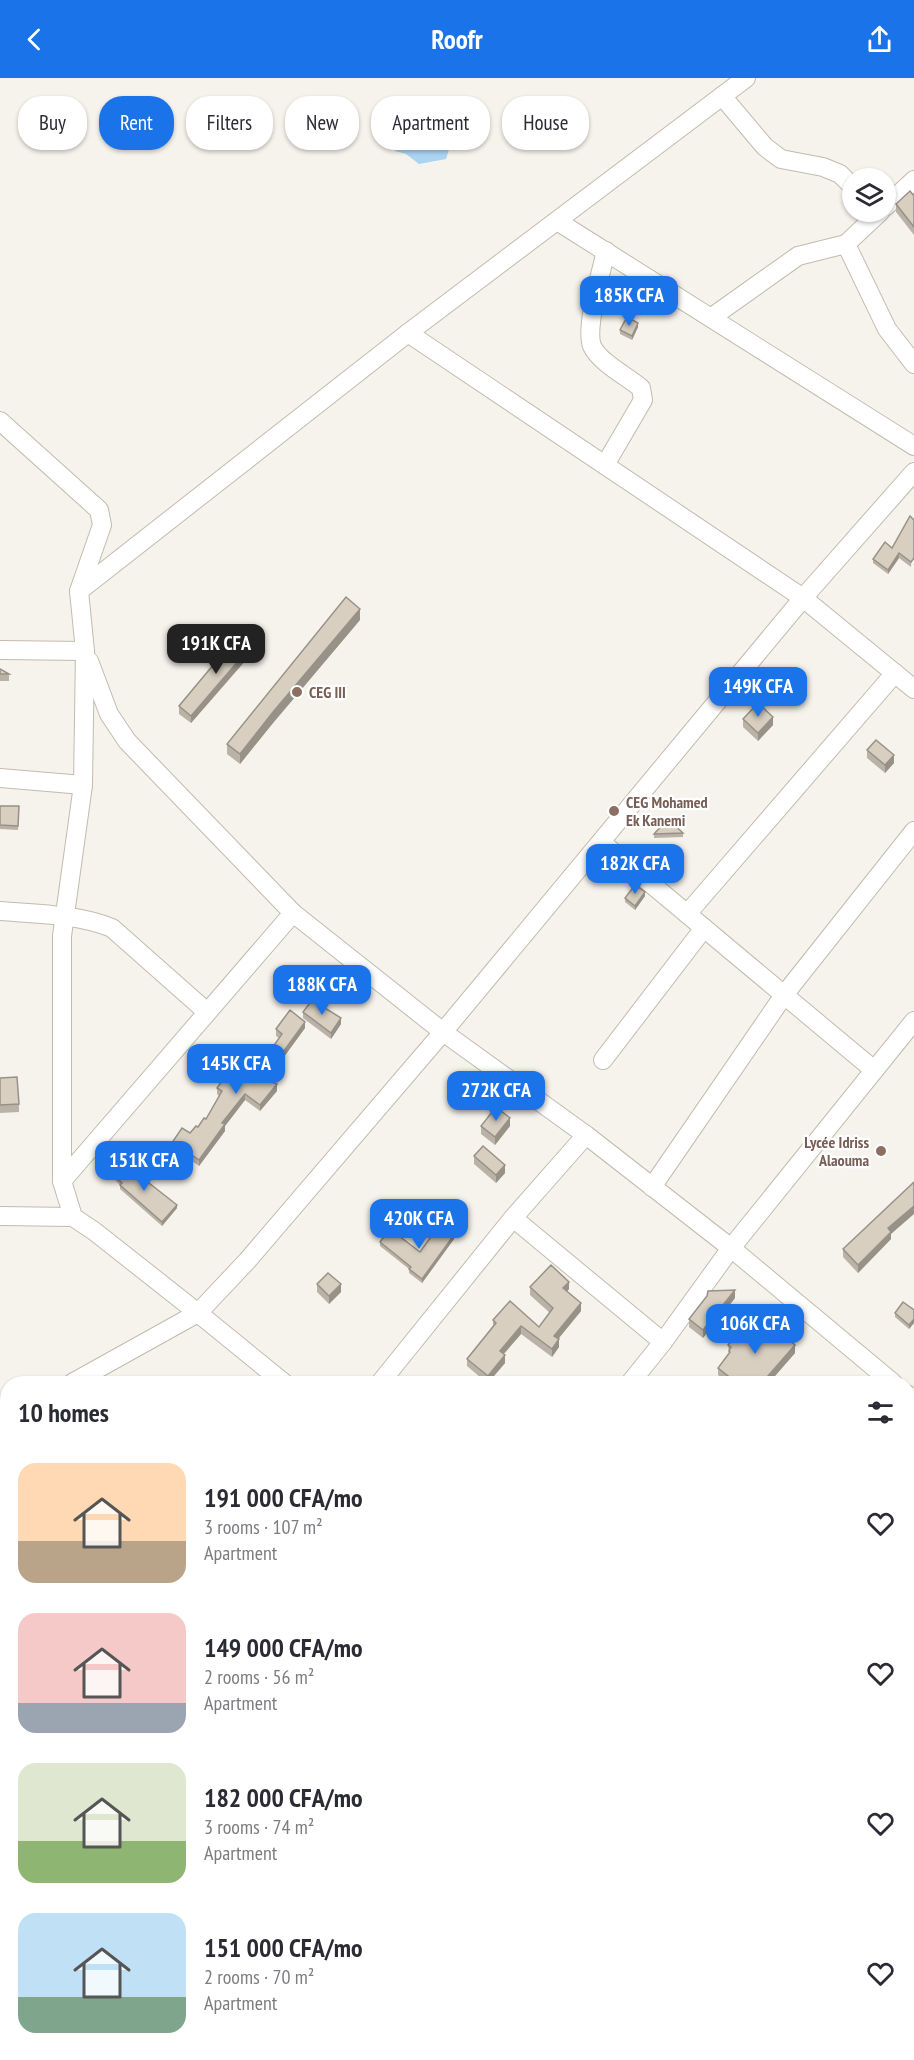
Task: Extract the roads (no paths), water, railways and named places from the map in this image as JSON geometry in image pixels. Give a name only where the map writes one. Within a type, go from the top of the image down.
[{"type":"street","points":[[79,591],[408,333],[746,78]]},
{"type":"street","points":[[722,96],[765,147],[781,159],[823,167],[842,176]]},
{"type":"street","points":[[896,196],[914,180]]},
{"type":"street","points":[[557,220],[914,446]]},
{"type":"street","points":[[712,317],[798,255],[846,244],[869,222]]},
{"type":"street","points":[[846,244],[887,329],[914,364]]},
{"type":"street","points":[[605,465],[643,400],[641,388],[604,361],[592,346],[592,313],[606,251]]},
{"type":"street","points":[[408,333],[803,598],[914,689]]},
{"type":"street","points":[[0,421],[99,510],[102,525],[79,591],[85,651],[83,785],[62,936],[62,1181],[73,1217],[275,1376]]},
{"type":"street","points":[[85,1376],[198,1313],[247,1261],[443,1032],[803,598],[914,472]]},
{"type":"street","points":[[0,650],[85,651]]},
{"type":"street","points":[[85,651],[110,714],[127,741],[293,913],[443,1032],[586,1135],[731,1248],[884,1376]]},
{"type":"street","points":[[687,914],[895,673]]},
{"type":"street","points":[[0,778],[83,785]]},
{"type":"street","points":[[652,1187],[784,995],[914,831]]},
{"type":"street","points":[[601,842],[874,1070]]},
{"type":"street","points":[[0,911],[64,916],[95,921],[112,928],[207,1012]]},
{"type":"street","points":[[62,1181],[293,913]]},
{"type":"street","points":[[603,1060],[704,928]]},
{"type":"street","points":[[636,1376],[731,1248],[914,1021]]},
{"type":"street","points":[[386,1376],[513,1218],[586,1135]]},
{"type":"street","points":[[0,1216],[73,1217]]},
{"type":"street","points":[[513,1218],[663,1342]]},
{"type":"water","points":[[449,150],[446,159],[419,164],[406,154],[395,151]]},
{"type":"place","name":"CEG III","points":[[297,692]]},
{"type":"place","name":"CEG Mohamed Ek Kanemi","points":[[614,811]]},
{"type":"place","name":"Lycée Idriss Alaouma","points":[[881,1151]]}]
